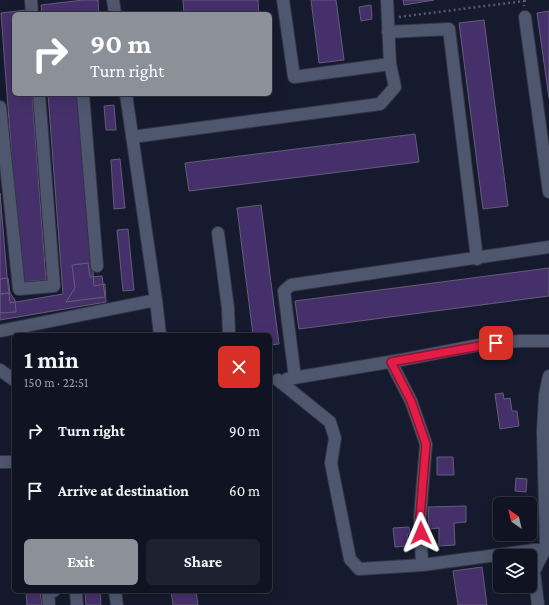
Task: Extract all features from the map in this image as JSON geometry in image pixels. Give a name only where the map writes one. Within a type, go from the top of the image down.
[{"type":"street","points":[[31,0],[32,12]]},
{"type":"street","points":[[113,0],[115,12]]},
{"type":"street","points":[[283,0],[294,77],[390,64]]},
{"type":"street","points":[[132,137],[380,104],[395,87],[390,64],[387,0]]},
{"type":"street","points":[[525,17],[549,192]]},
{"type":"street","points":[[388,32],[449,29],[477,259]]},
{"type":"street","points":[[0,107],[19,289],[54,286],[39,96]]},
{"type":"street","points":[[83,96],[98,266]]},
{"type":"street","points":[[126,96],[160,333]]},
{"type":"street","points":[[218,233],[228,308],[229,333]]},
{"type":"street","points":[[295,378],[284,291],[291,285],[477,259],[549,247]]},
{"type":"street","points":[[0,331],[156,300]]},
{"type":"street","points":[[274,381],[391,362],[484,344],[520,341],[549,341]]},
{"type":"street","points":[[391,362],[411,401],[426,444],[420,517],[422,564]]},
{"type":"street","points":[[0,370],[12,379]]},
{"type":"street","points":[[538,605],[534,572],[547,548],[543,431],[545,395],[549,376]]},
{"type":"street","points":[[274,381],[330,422],[335,438],[331,463],[350,559],[359,569],[422,564],[547,548]]},
{"type":"street","points":[[0,462],[12,462]]},
{"type":"street","points":[[48,593],[49,605]]},
{"type":"street","points":[[76,593],[77,605]]},
{"type":"street","points":[[115,593],[116,605]]},
{"type":"path","points":[[388,18],[529,0]]},
{"type":"path","points":[[524,1],[525,17]]},
{"type":"building","points":[[83,0],[98,0],[99,12],[42,12],[41,5]]},
{"type":"building","points":[[183,0],[258,0],[259,12],[184,12]]},
{"type":"building","points":[[311,0],[336,0],[344,60],[319,63]]},
{"type":"building","points":[[403,0],[434,0],[404,5]]},
{"type":"building","points":[[371,5],[372,19],[361,21],[359,7]]},
{"type":"building","points":[[26,10],[26,12],[12,12],[12,96],[32,96],[46,280],[21,282],[1,13]]},
{"type":"building","points":[[549,11],[549,98],[537,13]]},
{"type":"building","points":[[484,20],[508,206],[483,209],[459,23]]},
{"type":"building","points":[[48,96],[81,96],[94,286],[105,284],[106,302],[0,320],[0,193],[10,303],[63,294]]},
{"type":"building","points":[[114,105],[116,130],[106,130],[104,106]]},
{"type":"building","points":[[415,134],[419,162],[189,191],[185,163]]},
{"type":"building","points":[[120,159],[125,208],[114,209],[111,160]]},
{"type":"building","points":[[261,205],[279,344],[272,345],[272,333],[253,333],[237,208]]},
{"type":"building","points":[[128,229],[134,290],[123,291],[117,230]]},
{"type":"building","points":[[88,263],[90,277],[102,276],[105,297],[66,302],[75,288],[72,265]]},
{"type":"building","points":[[549,268],[549,296],[299,329],[295,301]]},
{"type":"building","points":[[8,278],[10,293],[0,294],[0,279]]},
{"type":"building","points":[[10,293],[15,300],[16,312],[2,313],[0,312],[0,294]]},
{"type":"building","points":[[503,393],[504,399],[510,398],[512,411],[517,411],[519,426],[500,429],[495,394]]},
{"type":"building","points":[[437,457],[453,457],[454,475],[437,475]]},
{"type":"building","points":[[516,478],[527,479],[526,492],[515,491]]},
{"type":"building","points":[[466,506],[466,522],[454,523],[455,545],[439,546],[439,528],[429,529],[428,507]]},
{"type":"building","points":[[409,527],[410,534],[407,534],[408,546],[395,547],[393,528]]},
{"type":"building","points":[[482,567],[487,605],[458,605],[453,571]]},
{"type":"building","points":[[26,593],[40,593],[42,605],[27,605]]},
{"type":"building","points":[[85,593],[100,593],[101,605],[86,605]]},
{"type":"building","points":[[171,593],[196,593],[198,605],[173,605]]},
{"type":"route","points":[[421,533],[420,517],[426,444],[411,401],[391,362],[496,343]]}]
